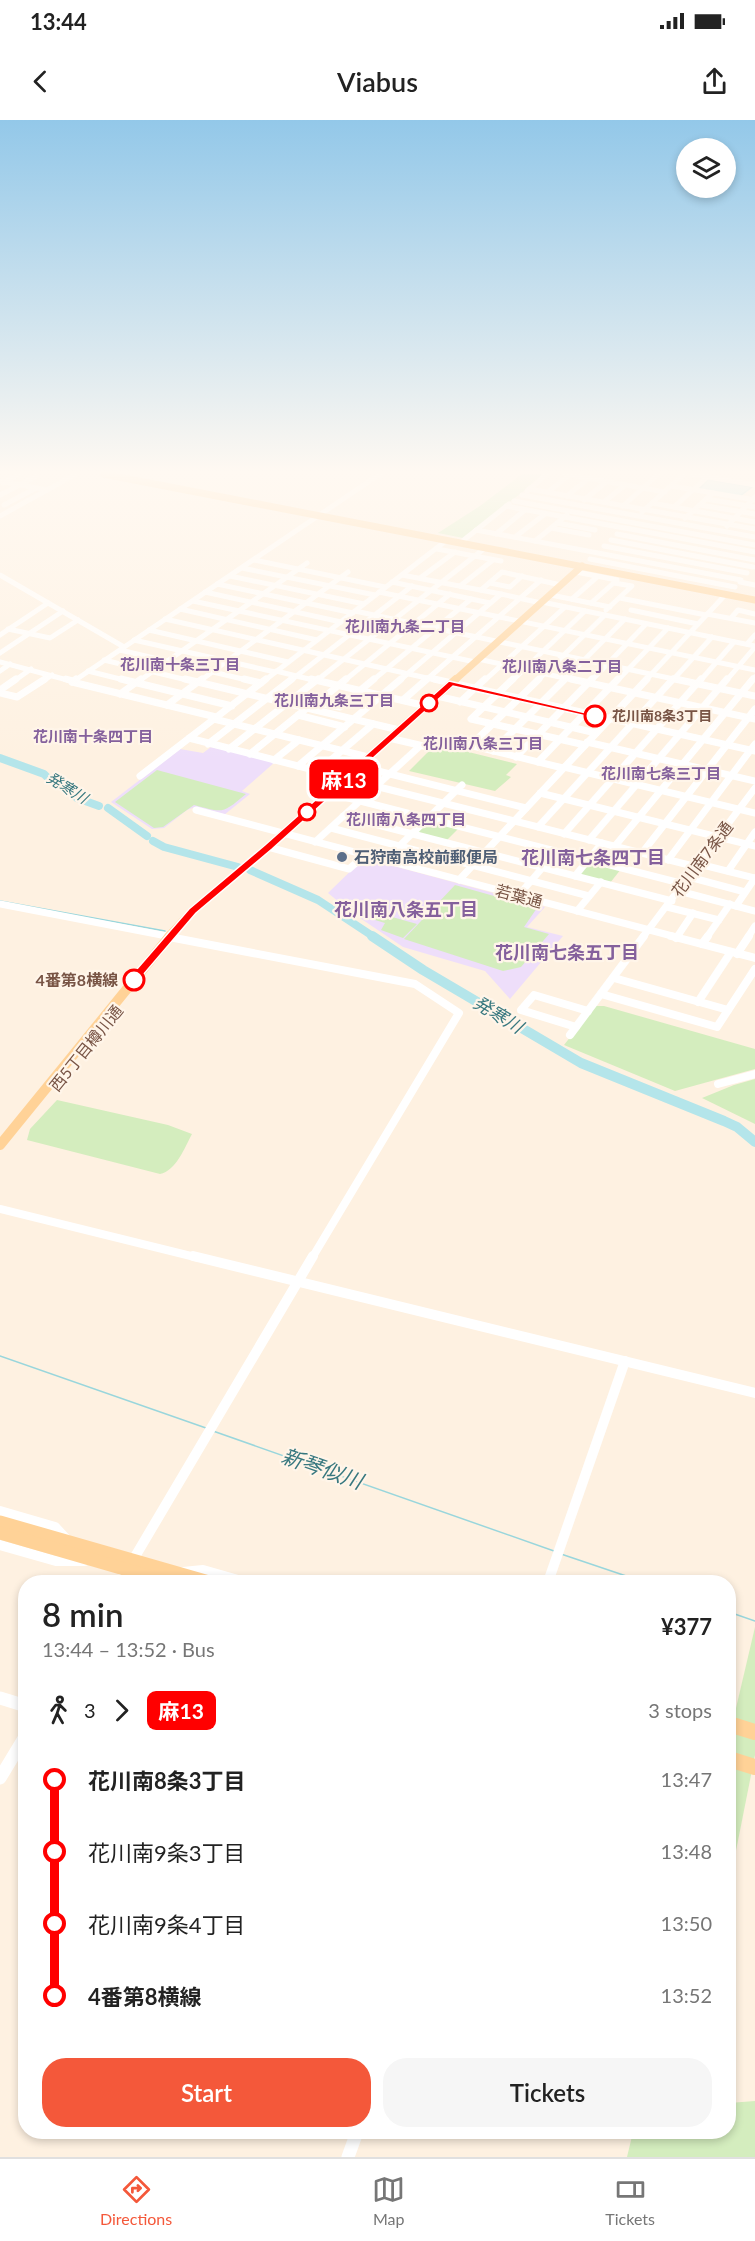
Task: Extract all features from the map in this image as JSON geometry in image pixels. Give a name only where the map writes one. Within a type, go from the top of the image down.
[{"type":"main road","name":"西5丁目樽川通","points":[[0,1144],[173,937],[249,864],[579,569]]},
{"type":"main road","points":[[597,569],[755,600]]},
{"type":"main road","name":"西5丁目樽川通","points":[[0,1155],[173,937]]},
{"type":"main road","points":[[0,1522],[68,1541],[129,1565],[163,1575]]},
{"type":"main road","points":[[0,1533],[98,1561],[129,1565]]},
{"type":"main road","points":[[736,1726],[755,1732]]},
{"type":"main road","points":[[736,1761],[755,1767]]},
{"type":"street","points":[[73,682],[240,569]]},
{"type":"street","points":[[247,569],[329,586],[398,596],[755,670]]},
{"type":"street","points":[[120,694],[298,569]]},
{"type":"street","points":[[298,569],[385,587]]},
{"type":"street","points":[[140,776],[410,569]]},
{"type":"street","points":[[420,578],[432,569]]},
{"type":"street","points":[[229,749],[457,569]]},
{"type":"street","points":[[460,586],[482,569]]},
{"type":"street","points":[[627,575],[633,569]]},
{"type":"street","points":[[640,569],[735,587]]},
{"type":"street","points":[[669,583],[683,569]]},
{"type":"street","points":[[683,569],[755,585]]},
{"type":"street","points":[[727,569],[747,573]]},
{"type":"street","points":[[459,880],[751,569]]},
{"type":"street","points":[[167,705],[348,572]]},
{"type":"street","points":[[481,590],[502,572],[561,585]]},
{"type":"street","points":[[576,572],[617,580],[591,603]]},
{"type":"street","points":[[402,575],[755,646],[589,840]]},
{"type":"street","points":[[0,576],[63,611],[122,648],[166,661],[261,683]]},
{"type":"street","points":[[230,576],[364,604]]},
{"type":"street","points":[[490,583],[510,587],[522,576]]},
{"type":"street","points":[[572,599],[597,577]]},
{"type":"street","points":[[403,700],[541,580]]},
{"type":"street","points":[[392,582],[490,603]]},
{"type":"street","points":[[470,746],[632,586],[614,583]]},
{"type":"street","points":[[217,584],[375,615],[755,696]]},
{"type":"street","points":[[208,744],[412,586]]},
{"type":"street","points":[[205,592],[341,622]]},
{"type":"street","points":[[250,754],[298,715],[339,686],[450,594]]},
{"type":"street","points":[[298,766],[501,594]]},
{"type":"street","points":[[551,595],[610,607]]},
{"type":"street","points":[[620,598],[755,623]]},
{"type":"street","points":[[317,703],[340,707],[471,599]]},
{"type":"street","points":[[193,601],[452,657],[501,664],[751,719]]},
{"type":"street","points":[[493,751],[639,602]]},
{"type":"street","points":[[0,634],[48,603]]},
{"type":"street","points":[[460,702],[565,607]]},
{"type":"street","points":[[180,609],[317,640]]},
{"type":"street","points":[[631,610],[698,624]]},
{"type":"street","points":[[731,618],[738,610],[755,614]]},
{"type":"street","points":[[0,653],[63,611]]},
{"type":"street","points":[[585,611],[471,719],[755,781]]},
{"type":"street","points":[[165,619],[703,740],[754,748]]},
{"type":"street","points":[[8,629],[50,638],[78,620]]},
{"type":"street","points":[[516,757],[646,624]]},
{"type":"street","points":[[538,762],[668,628]]},
{"type":"street","points":[[149,630],[288,662]]},
{"type":"street","points":[[747,644],[755,635]]},
{"type":"street","points":[[538,827],[712,637]]},
{"type":"street","points":[[134,640],[426,706]]},
{"type":"street","points":[[564,834],[734,642]]},
{"type":"street","points":[[104,660],[399,730]]},
{"type":"street","points":[[0,662],[368,757]]},
{"type":"street","points":[[0,671],[10,664]]},
{"type":"street","points":[[0,692],[31,669]]},
{"type":"street","points":[[88,671],[232,706]]},
{"type":"street","points":[[0,692],[17,698],[52,675]]},
{"type":"street","points":[[615,846],[755,677]]},
{"type":"street","points":[[437,696],[596,733]]},
{"type":"street","points":[[642,853],[726,745],[751,719],[755,709]]},
{"type":"street","points":[[321,721],[330,714]]},
{"type":"street","points":[[298,715],[345,727]]},
{"type":"street","points":[[318,771],[373,724]]},
{"type":"street","points":[[189,738],[345,778]]},
{"type":"street","points":[[389,738],[432,748]]},
{"type":"street","points":[[274,760],[299,740]]},
{"type":"street","points":[[461,743],[755,813]]},
{"type":"street","points":[[315,842],[420,746]]},
{"type":"street","points":[[668,860],[754,748]]},
{"type":"street","points":[[358,766],[459,788],[526,808]]},
{"type":"street","points":[[375,786],[668,860],[728,871],[754,879],[702,944]]},
{"type":"street","points":[[385,861],[459,788]]},
{"type":"street","name":"花川南7条通","points":[[570,1035],[755,788]]},
{"type":"street","points":[[329,793],[589,859],[745,892]]},
{"type":"street","points":[[540,794],[755,846]]},
{"type":"street","name":"若葉通","points":[[196,810],[755,958]]},
{"type":"street","points":[[343,816],[601,882],[719,921]]},
{"type":"street","points":[[331,828],[589,896]]},
{"type":"street","points":[[728,871],[755,832]]},
{"type":"street","points":[[575,876],[602,843]]},
{"type":"street","points":[[268,847],[350,869],[365,855]]},
{"type":"street","points":[[518,896],[543,867]]},
{"type":"street","points":[[577,911],[601,882]]},
{"type":"street","points":[[679,891],[755,911]]},
{"type":"street","points":[[0,904],[415,984],[459,1013],[124,1575]]},
{"type":"street","points":[[676,938],[693,914]]},
{"type":"street","points":[[698,1002],[755,926]]},
{"type":"street","points":[[601,994],[717,1027],[755,969]]},
{"type":"street","points":[[614,978],[728,1010]]},
{"type":"street","points":[[576,1027],[521,1010],[534,995],[588,1011]]},
{"type":"street","points":[[718,1084],[755,1074]]},
{"type":"street","points":[[0,1209],[755,1393]]},
{"type":"street","points":[[550,1575],[625,1361]]},
{"type":"street","points":[[0,1511],[55,1527],[68,1541]]},
{"type":"street","points":[[0,1545],[56,1561],[98,1561]]},
{"type":"street","points":[[184,1575],[203,1570],[220,1575]]},
{"type":"street","points":[[0,1698],[18,1704]]},
{"type":"street","points":[[0,1778],[18,1748]]},
{"type":"street","points":[[348,2157],[354,2139]]},
{"type":"shaded area","points":[[211,747],[275,762],[242,791],[250,794],[224,815],[195,807],[187,810],[164,828],[152,829],[111,802],[180,749],[203,753]]},
{"type":"shaded area","points":[[364,858],[545,907],[527,927],[563,936],[510,999],[485,971],[403,947],[351,912],[328,893]]},
{"type":"green space","points":[[436,744],[517,764],[506,775],[511,777],[495,791],[409,771]]},
{"type":"green space","points":[[157,770],[246,794],[222,810],[194,805],[163,827],[154,828],[115,802]]},
{"type":"green space","points":[[428,821],[459,828],[446,841],[417,832]]},
{"type":"green space","points":[[590,862],[621,869],[610,883],[579,874]]},
{"type":"green space","points":[[455,885],[537,908],[524,927],[549,934],[521,967],[503,971],[404,939]]},
{"type":"green space","points":[[371,911],[417,924],[403,938],[381,930],[385,923],[365,917]]},
{"type":"green space","points":[[595,1006],[604,1006],[755,1049],[755,1069],[675,1091],[564,1045]]},
{"type":"green space","points":[[755,1079],[755,1124],[702,1098],[734,1085]]},
{"type":"green space","points":[[57,1100],[168,1125],[192,1134],[183,1152],[171,1168],[160,1174],[27,1140],[30,1129]]},
{"type":"green space","points":[[755,1627],[755,1755],[736,1851],[736,1708]]},
{"type":"green space","points":[[755,2101],[755,2157],[627,2157],[631,2139],[736,2139],[736,2102]]},
{"type":"waterway","name":"発寒川","points":[[0,758],[44,774],[49,779],[67,786],[67,789],[77,798],[99,806]]},
{"type":"waterway","name":"発寒川","points":[[108,808],[147,836]]},
{"type":"waterway","name":"発寒川","points":[[153,841],[164,847],[238,867]]},
{"type":"waterway","name":"発寒川","points":[[250,870],[318,900],[374,937]]},
{"type":"waterway","points":[[0,901],[165,931]]},
{"type":"waterway","name":"発寒川","points":[[372,936],[423,970],[581,1063],[724,1121],[737,1127],[755,1142]]},
{"type":"waterway","points":[[473,1009],[480,1005]]},
{"type":"waterway","name":"新琴似川","points":[[0,1356],[206,1428]]},
{"type":"waterway","name":"新琴似川","points":[[213,1431],[554,1551]]},
{"type":"waterway","name":"新琴似川","points":[[561,1554],[623,1575]]},
{"type":"waterway","name":"新琴似川","points":[[736,1614],[755,1621]]},
{"type":"bus line","name":"麻13","points":[[134,980],[192,911],[249,864],[452,683],[595,716]]},
{"type":"place","name":"花川南8条3丁目","points":[[595,716]]},
{"type":"place","name":"石狩南高校前郵便局","points":[[342,857]]},
{"type":"place","name":"4番第8横線","points":[[134,980]]},
{"type":"district","name":"花川南九条二丁目","points":[[405,627]]},
{"type":"district","name":"花川南十条三丁目","points":[[180,665]]},
{"type":"district","name":"花川南八条二丁目","points":[[562,667]]},
{"type":"district","name":"花川南九条三丁目","points":[[334,701]]},
{"type":"district","name":"花川南十条四丁目","points":[[93,737]]},
{"type":"district","name":"花川南八条三丁目","points":[[483,744]]},
{"type":"district","name":"花川南七条三丁目","points":[[661,774]]},
{"type":"district","name":"花川南八条四丁目","points":[[406,820]]},
{"type":"district","name":"花川南七条四丁目","points":[[593,858]]},
{"type":"district","name":"花川南八条五丁目","points":[[406,910]]},
{"type":"district","name":"花川南七条五丁目","points":[[567,953]]}]
